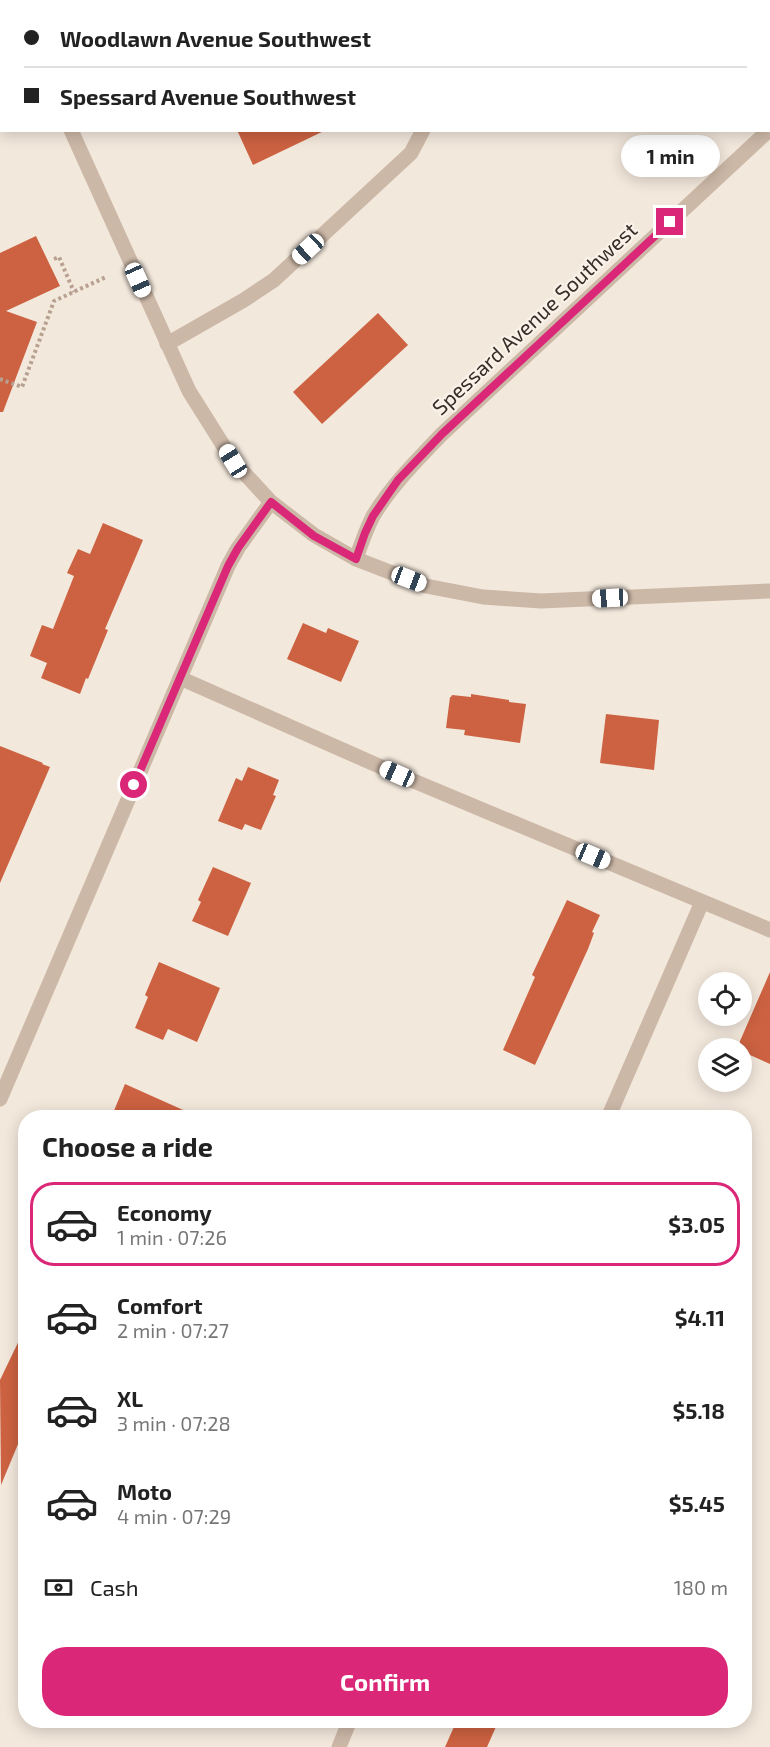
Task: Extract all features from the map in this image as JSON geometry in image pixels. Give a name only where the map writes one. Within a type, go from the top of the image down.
[{"type":"street","points":[[72,132],[189,391],[233,461],[271,502],[314,536],[356,559],[426,586],[483,597],[541,601],[770,591]]},
{"type":"street","points":[[166,344],[244,300],[274,280],[411,153],[422,132]]},
{"type":"street","name":"Spessard Avenue Southwest","points":[[356,559],[373,516],[398,480],[442,434],[767,132]]},
{"type":"street","points":[[2,1091],[228,566],[271,502]]},
{"type":"street","points":[[180,678],[397,774],[770,930]]},
{"type":"street","points":[[611,1110],[702,902]]},
{"type":"street","points":[[339,1747],[347,1728]]},
{"type":"path","points":[[54,259],[59,257],[74,292]]},
{"type":"path","points":[[0,379],[22,387],[54,301],[106,277]]},
{"type":"building","points":[[238,132],[322,132],[253,165]]},
{"type":"building","points":[[36,236],[60,286],[6,311],[37,322],[3,412],[0,412],[0,253]]},
{"type":"building","points":[[378,313],[408,345],[322,424],[293,392]]},
{"type":"building","points":[[103,523],[143,540],[80,694],[41,678],[47,663],[30,656],[42,625],[53,629],[74,576],[67,573],[78,549],[90,554]]},
{"type":"building","points":[[303,623],[326,633],[328,628],[359,641],[341,682],[287,659]]},
{"type":"building","points":[[471,694],[526,704],[520,743],[464,735],[465,730],[446,728],[450,697],[452,695],[471,697]]},
{"type":"building","points":[[606,714],[659,720],[654,770],[600,763]]},
{"type":"building","points":[[0,746],[50,767],[0,883]]},
{"type":"building","points":[[248,767],[279,780],[273,795],[276,796],[261,830],[245,824],[242,830],[218,821],[236,778],[242,781]]},
{"type":"building","points":[[213,867],[251,883],[228,936],[192,921],[201,902],[198,900]]},
{"type":"building","points":[[567,900],[600,915],[592,932],[594,933],[588,949],[535,1065],[503,1050],[535,977],[532,975]]},
{"type":"building","points":[[159,962],[220,988],[197,1042],[168,1029],[163,1040],[135,1028],[148,997],[145,995]]},
{"type":"building","points":[[770,972],[770,1064],[752,1056],[752,1038],[741,1038],[747,1026],[752,1026],[752,1013]]},
{"type":"building","points":[[125,1084],[183,1110],[114,1110]]},
{"type":"building","points":[[18,1343],[18,1444],[1,1485],[0,1380]]},
{"type":"building","points":[[453,1728],[495,1728],[487,1747],[445,1747]]},
{"type":"route","points":[[134,785],[228,566],[271,502],[314,536],[356,559],[373,516],[398,480],[442,434],[670,222]]}]
